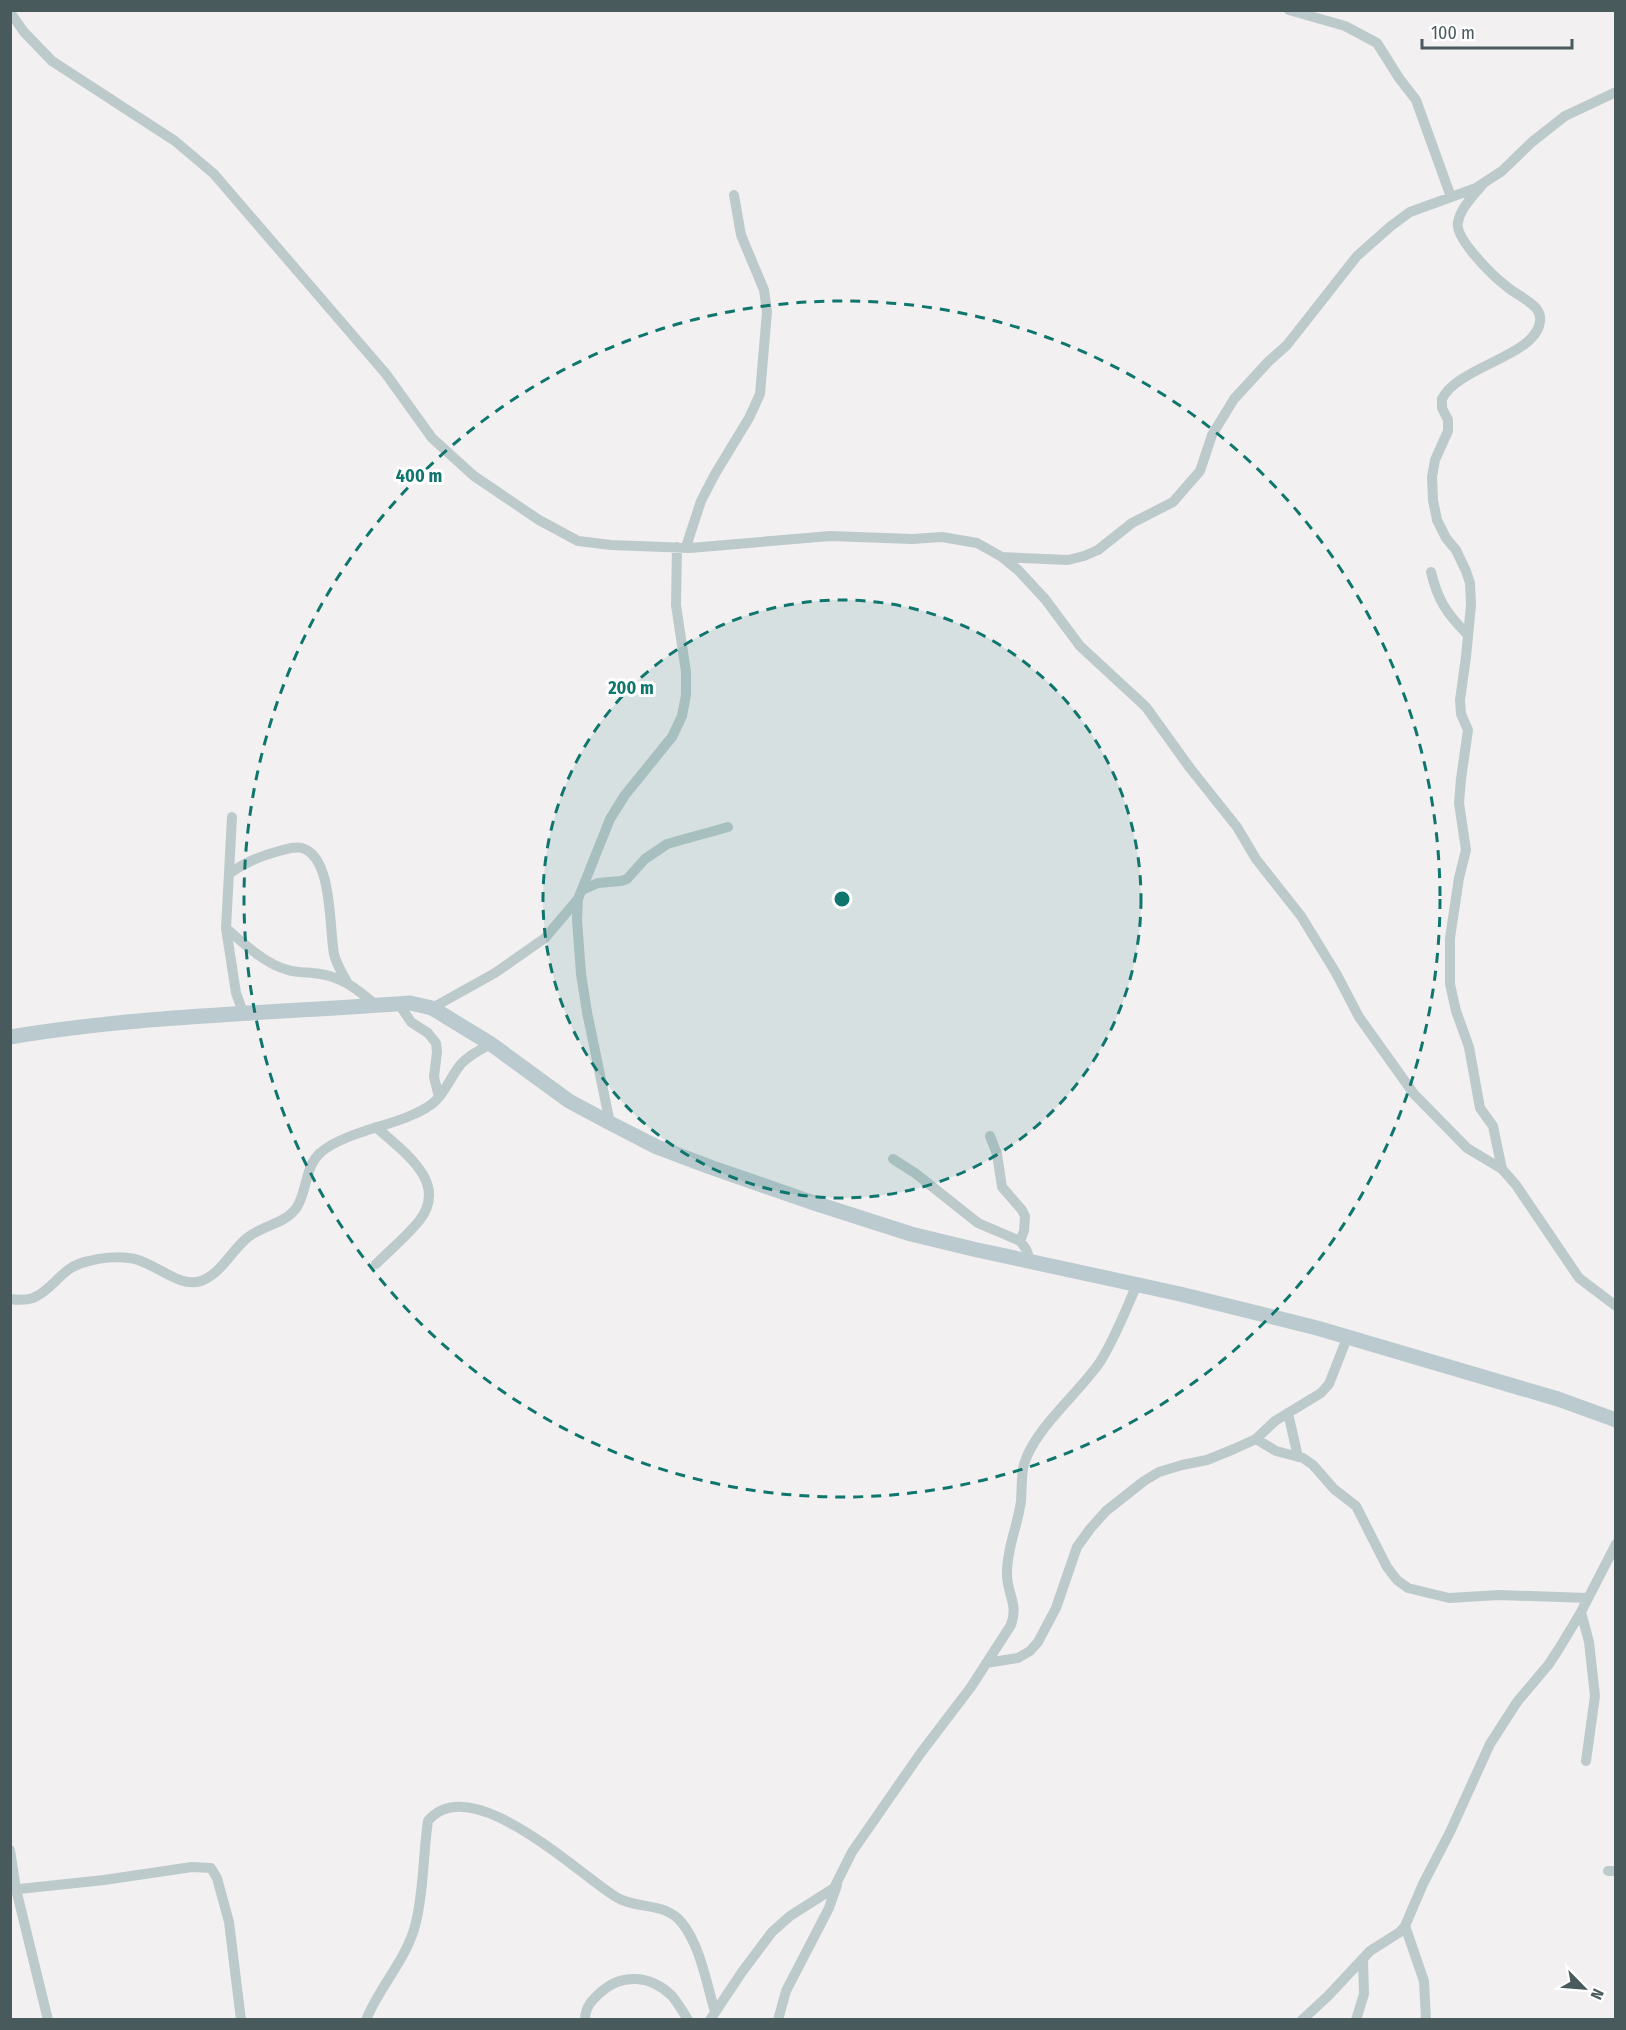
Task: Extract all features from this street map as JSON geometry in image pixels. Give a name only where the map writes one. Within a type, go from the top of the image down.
[{"type":"street","points":[[1289,10],[1346,26],[1377,43],[1416,100],[1451,197]]},
{"type":"street","points":[[10,12],[24,32],[52,62],[175,141],[214,174],[386,374],[432,438],[474,476],[529,514],[578,541],[611,545],[681,547],[830,536],[942,537],[977,543],[1002,557],[1018,570],[1044,599],[1080,646],[1154,716],[1190,768],[1237,827],[1264,870],[1301,916],[1336,972],[1359,1017],[1414,1094],[1467,1148],[1502,1168],[1579,1278],[1616,1306]]},
{"type":"street","points":[[1002,557],[1068,560],[1084,556],[1098,550],[1132,522],[1173,502],[1200,471],[1212,435],[1234,399],[1287,345],[1357,256],[1410,212],[1483,184],[1502,171],[1532,142],[1565,116],[1616,92]]},
{"type":"street","points":[[1483,184],[1463,209],[1457,230],[1462,240],[1505,286],[1535,307],[1540,316],[1540,322],[1533,336],[1516,351],[1472,373],[1451,387],[1442,399],[1442,408],[1448,420],[1448,431],[1435,460],[1432,477],[1437,520],[1446,538],[1456,550],[1470,583],[1468,634],[1460,700],[1461,714],[1468,730],[1460,803],[1466,850],[1458,878],[1450,938],[1450,984],[1456,1011],[1469,1047],[1480,1108],[1493,1126],[1502,1168]]},
{"type":"street","points":[[610,1123],[586,1012],[581,974],[577,920],[580,894],[610,819],[625,795],[672,737],[682,716],[686,695],[686,672],[676,605],[681,547],[701,501],[749,418],[760,394],[767,312],[764,290],[741,235],[734,195]]},
{"type":"street","points":[[1431,572],[1437,596],[1442,605],[1468,634]]},
{"type":"street","points":[[232,816],[226,928],[236,993],[244,1015]]},
{"type":"street","points":[[432,1008],[495,973],[546,938],[580,894],[598,883],[627,879],[645,859],[667,844],[728,827]]},
{"type":"street","points":[[229,874],[245,862],[292,848],[310,853],[321,867],[326,886],[335,958],[348,984]]},
{"type":"street","points":[[226,928],[242,942],[280,967],[286,970],[333,976],[376,1005]]},
{"type":"street","points":[[10,1036],[52,1030],[376,1005],[410,1003],[432,1008],[491,1044],[569,1101],[610,1123],[657,1147],[808,1201],[911,1234],[1031,1263],[1137,1284],[1262,1313],[1558,1399],[1616,1420]]},
{"type":"street","points":[[399,1004],[411,1022],[428,1033],[435,1043],[437,1052],[434,1077],[439,1097]]},
{"type":"street","points":[[10,1299],[32,1299],[45,1290],[62,1272],[78,1263],[91,1260],[129,1258],[152,1264],[177,1279],[189,1282],[201,1281],[218,1269],[247,1238],[291,1214],[302,1197],[311,1167],[318,1155],[329,1147],[376,1127],[415,1114],[433,1103],[462,1062],[491,1044]]},
{"type":"street","points":[[376,1127],[418,1166],[428,1181],[430,1191],[428,1205],[421,1219],[376,1264]]},
{"type":"street","points":[[990,1136],[997,1154],[1002,1187],[1025,1216],[1024,1231],[1020,1241]]},
{"type":"street","points":[[893,1159],[915,1173],[978,1223],[1020,1241],[1031,1263]]},
{"type":"street","points":[[778,2019],[786,1990],[829,1908],[852,1852],[920,1754],[971,1687],[1011,1625],[1015,1614],[1006,1580],[1007,1560],[1020,1502],[1024,1465],[1035,1442],[1100,1361],[1118,1328],[1137,1284]]},
{"type":"street","points":[[986,1663],[1018,1658],[1030,1651],[1038,1642],[1056,1608],[1077,1547],[1106,1511],[1159,1472],[1182,1464],[1207,1460],[1256,1438],[1288,1413],[1322,1393],[1329,1384],[1347,1338]]},
{"type":"street","points":[[1288,1413],[1298,1456]]},
{"type":"street","points":[[1256,1438],[1276,1451],[1298,1456],[1313,1465],[1334,1489],[1356,1506],[1387,1567],[1397,1580],[1408,1588],[1449,1598],[1499,1596],[1587,1598]]},
{"type":"street","points":[[1302,2019],[1328,1996],[1370,1951],[1400,1932],[1405,1926],[1490,1744],[1517,1702],[1549,1664],[1581,1611],[1616,1544]]},
{"type":"street","points":[[1581,1611],[1588,1642],[1595,1696],[1586,1761]]},
{"type":"street","points":[[366,2019],[406,1950],[416,1922],[428,1821],[441,1809],[459,1807],[473,1808],[503,1819],[625,1902],[660,1908],[673,1914],[683,1923],[701,1962],[712,2016]]},
{"type":"street","points":[[10,1850],[13,1889],[48,2019]]},
{"type":"street","points":[[13,1889],[93,1881],[192,1867],[211,1868],[218,1878],[229,1922],[241,2019]]},
{"type":"street","points":[[712,2016],[772,1932],[790,1916],[834,1888],[840,1879]]},
{"type":"street","points":[[1405,1926],[1424,1981],[1426,2019]]},
{"type":"street","points":[[1356,2019],[1364,1994],[1363,1959]]},
{"type":"street","points":[[585,2019],[587,2006],[604,1989],[619,1980],[632,1978],[644,1979],[671,1996],[688,2019]]}]
